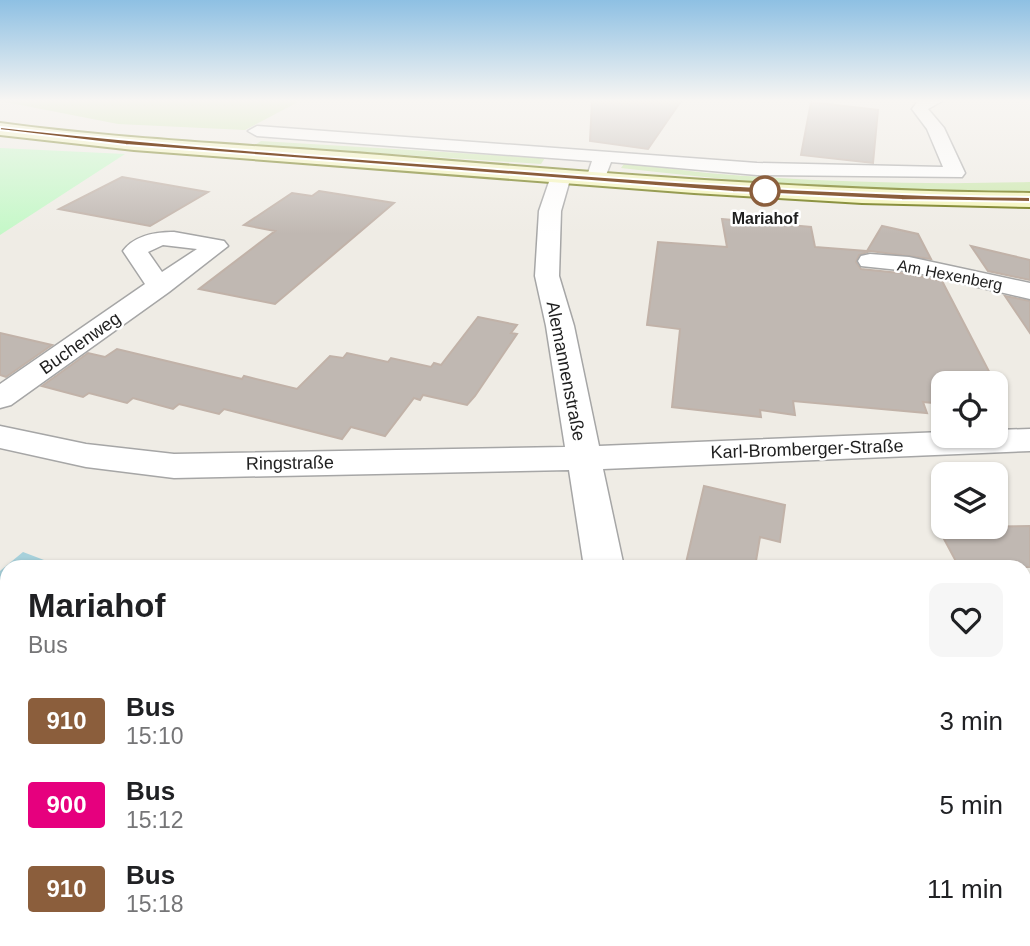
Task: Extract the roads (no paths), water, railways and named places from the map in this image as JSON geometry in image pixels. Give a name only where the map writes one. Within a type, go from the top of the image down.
[{"type":"main road","points":[[154,145],[796,193],[1030,200]]},
{"type":"street","points":[[453,145],[757,169],[956,173],[943,145]]},
{"type":"street","points":[[596,180],[603,156]]},
{"type":"street","name":"Alemannenstraße","points":[[561,176],[550,211],[547,276],[560,326],[603,560]]},
{"type":"street","name":"Am Hexenberg","points":[[870,261],[909,264],[1030,291]]},
{"type":"street","name":"Buchenweg","points":[[0,398],[160,287]]},
{"type":"street","name":"Ringstraße","points":[[0,437],[45,449],[122,462],[174,466],[583,458]]},
{"type":"street","name":"Karl-Bromberger-Straße","points":[[583,458],[1030,440]]},
{"type":"water","points":[[23,552],[44,560],[13,560]]},
{"type":"place","name":"Mariahof","points":[[765,191]]}]
